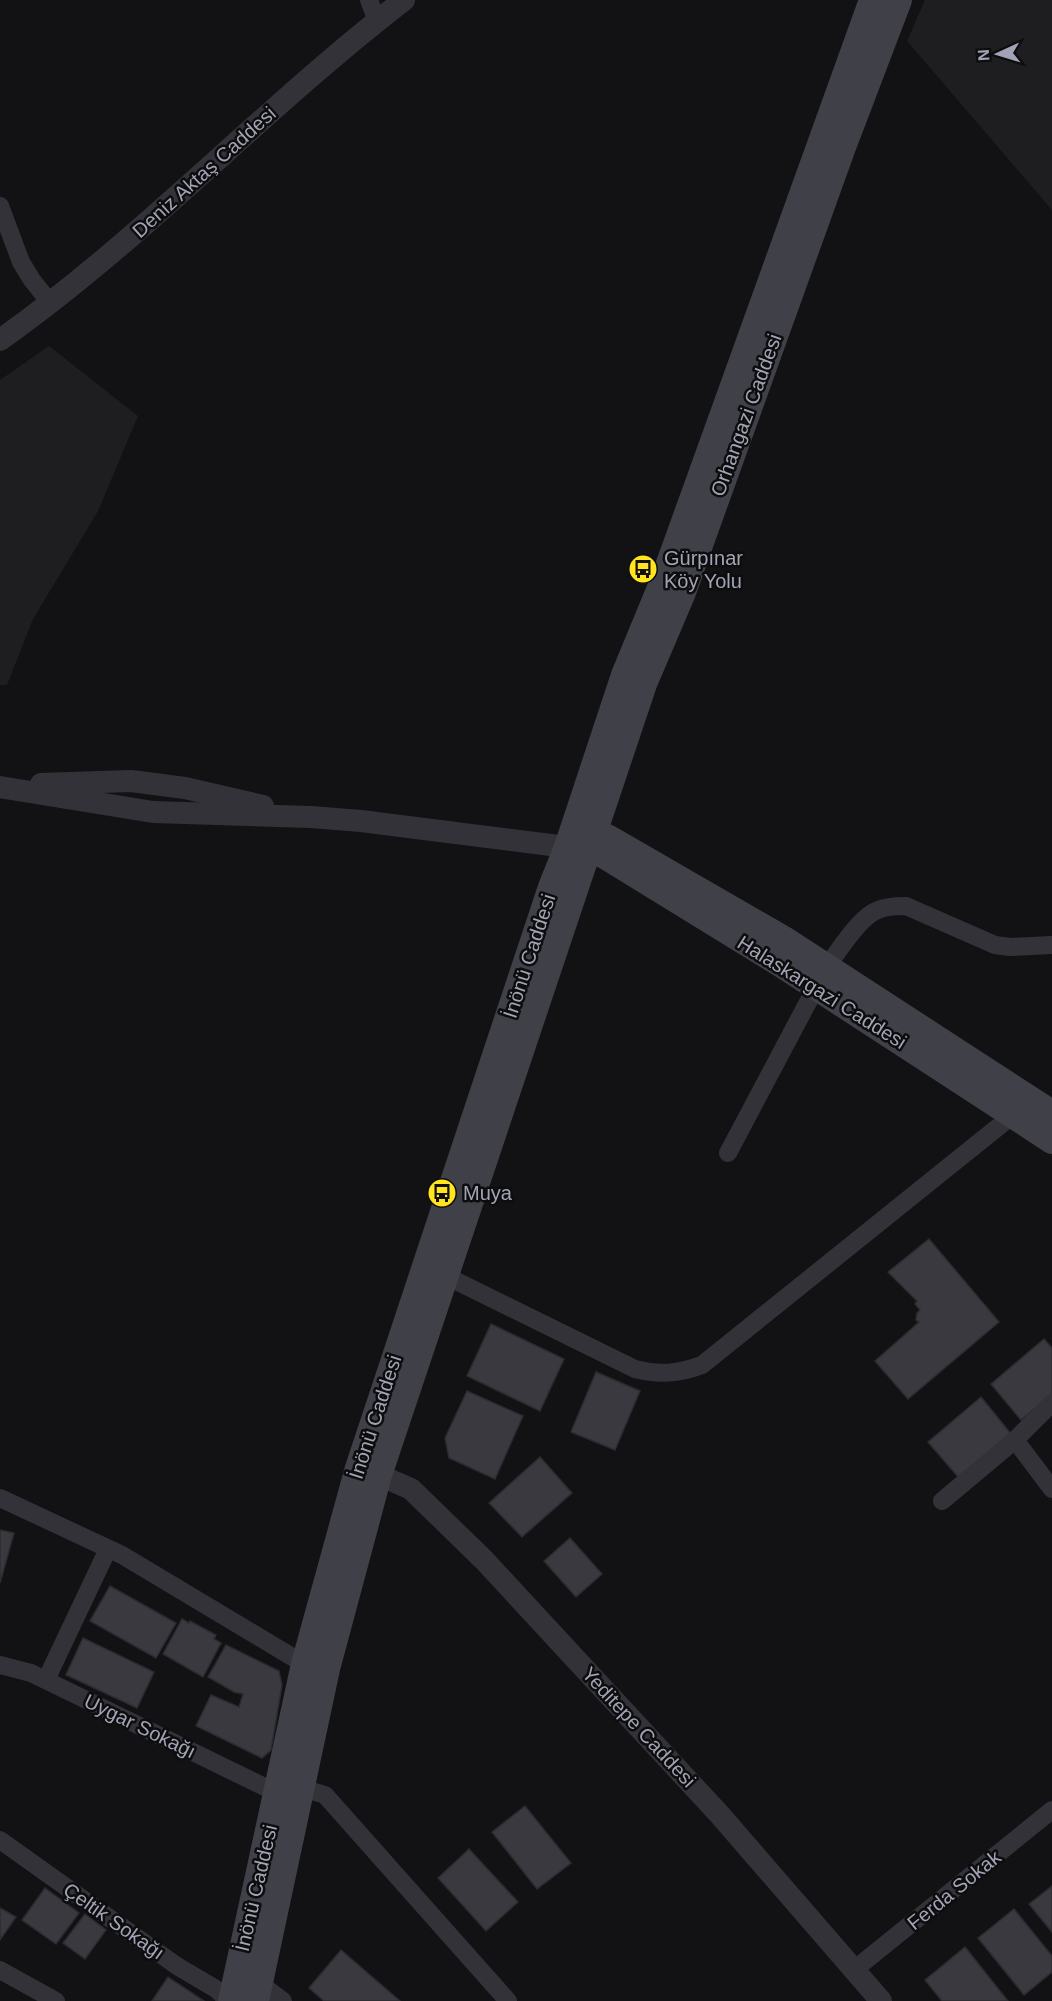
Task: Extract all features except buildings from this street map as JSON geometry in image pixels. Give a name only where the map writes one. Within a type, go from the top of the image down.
[{"type":"main road","name":"Orhangazi Caddesi","points":[[399,1378],[634,680],[672,589],[817,183],[872,0]]},
{"type":"main road","name":"Orhangazi Caddesi","points":[[817,183],[899,0]]},
{"type":"main road","points":[[581,838],[784,939],[821,977],[1032,1109],[1052,1141]]},
{"type":"main road","points":[[257,1992],[290,1791],[315,1667],[347,1546],[379,1475],[399,1378]]},
{"type":"main road","name":"İnönü Caddesi","points":[[347,1546],[358,1468],[399,1378]]},
{"type":"main road","name":"İnönü Caddesi","points":[[230,2001],[290,1791]]},
{"type":"street","name":"Deniz Aktaş Caddesi","points":[[0,340],[51,304],[101,263],[282,102],[373,10],[404,0]]},
{"type":"street","points":[[0,206],[21,262],[51,304]]},
{"type":"street","points":[[0,786],[153,812],[311,817],[581,838]]},
{"type":"street","points":[[728,1153],[821,977],[863,921],[876,910],[906,906],[995,945],[1010,947],[1052,945]]},
{"type":"street","points":[[436,1271],[635,1368],[660,1374],[688,1370],[702,1365],[1032,1109]]},
{"type":"street","points":[[942,1501],[1015,1440],[1052,1403]]},
{"type":"street","points":[[1015,1440],[1052,1489]]},
{"type":"street","name":"Yeditepe Caddesi","points":[[379,1475],[411,1489],[484,1560],[720,1815],[855,1969],[880,2001]]},
{"type":"street","points":[[0,1498],[108,1549],[315,1667]]},
{"type":"street","points":[[46,1680],[108,1549]]},
{"type":"street","name":"Uygar Sokağı","points":[[0,1665],[31,1673],[290,1791],[325,1795],[508,2001]]},
{"type":"street","name":"Ferda Sokak","points":[[855,1969],[1052,1810]]},
{"type":"street","name":"Çeltik Sokağı","points":[[0,1840],[177,1966],[216,1989],[230,2001]]},
{"type":"street","points":[[0,1970],[56,2001]]},
{"type":"street","points":[[257,1992],[283,2001]]},
{"type":"shaded area","points":[[925,0],[1052,0],[1052,210],[907,41]]},
{"type":"shaded area","points":[[49,346],[138,416],[98,511],[33,619],[7,685],[0,685],[0,380]]},
{"type":"place","name":"Gürpınar Köy Yolu","points":[[643,569]]},
{"type":"place","name":"Muya","points":[[442,1193]]}]
